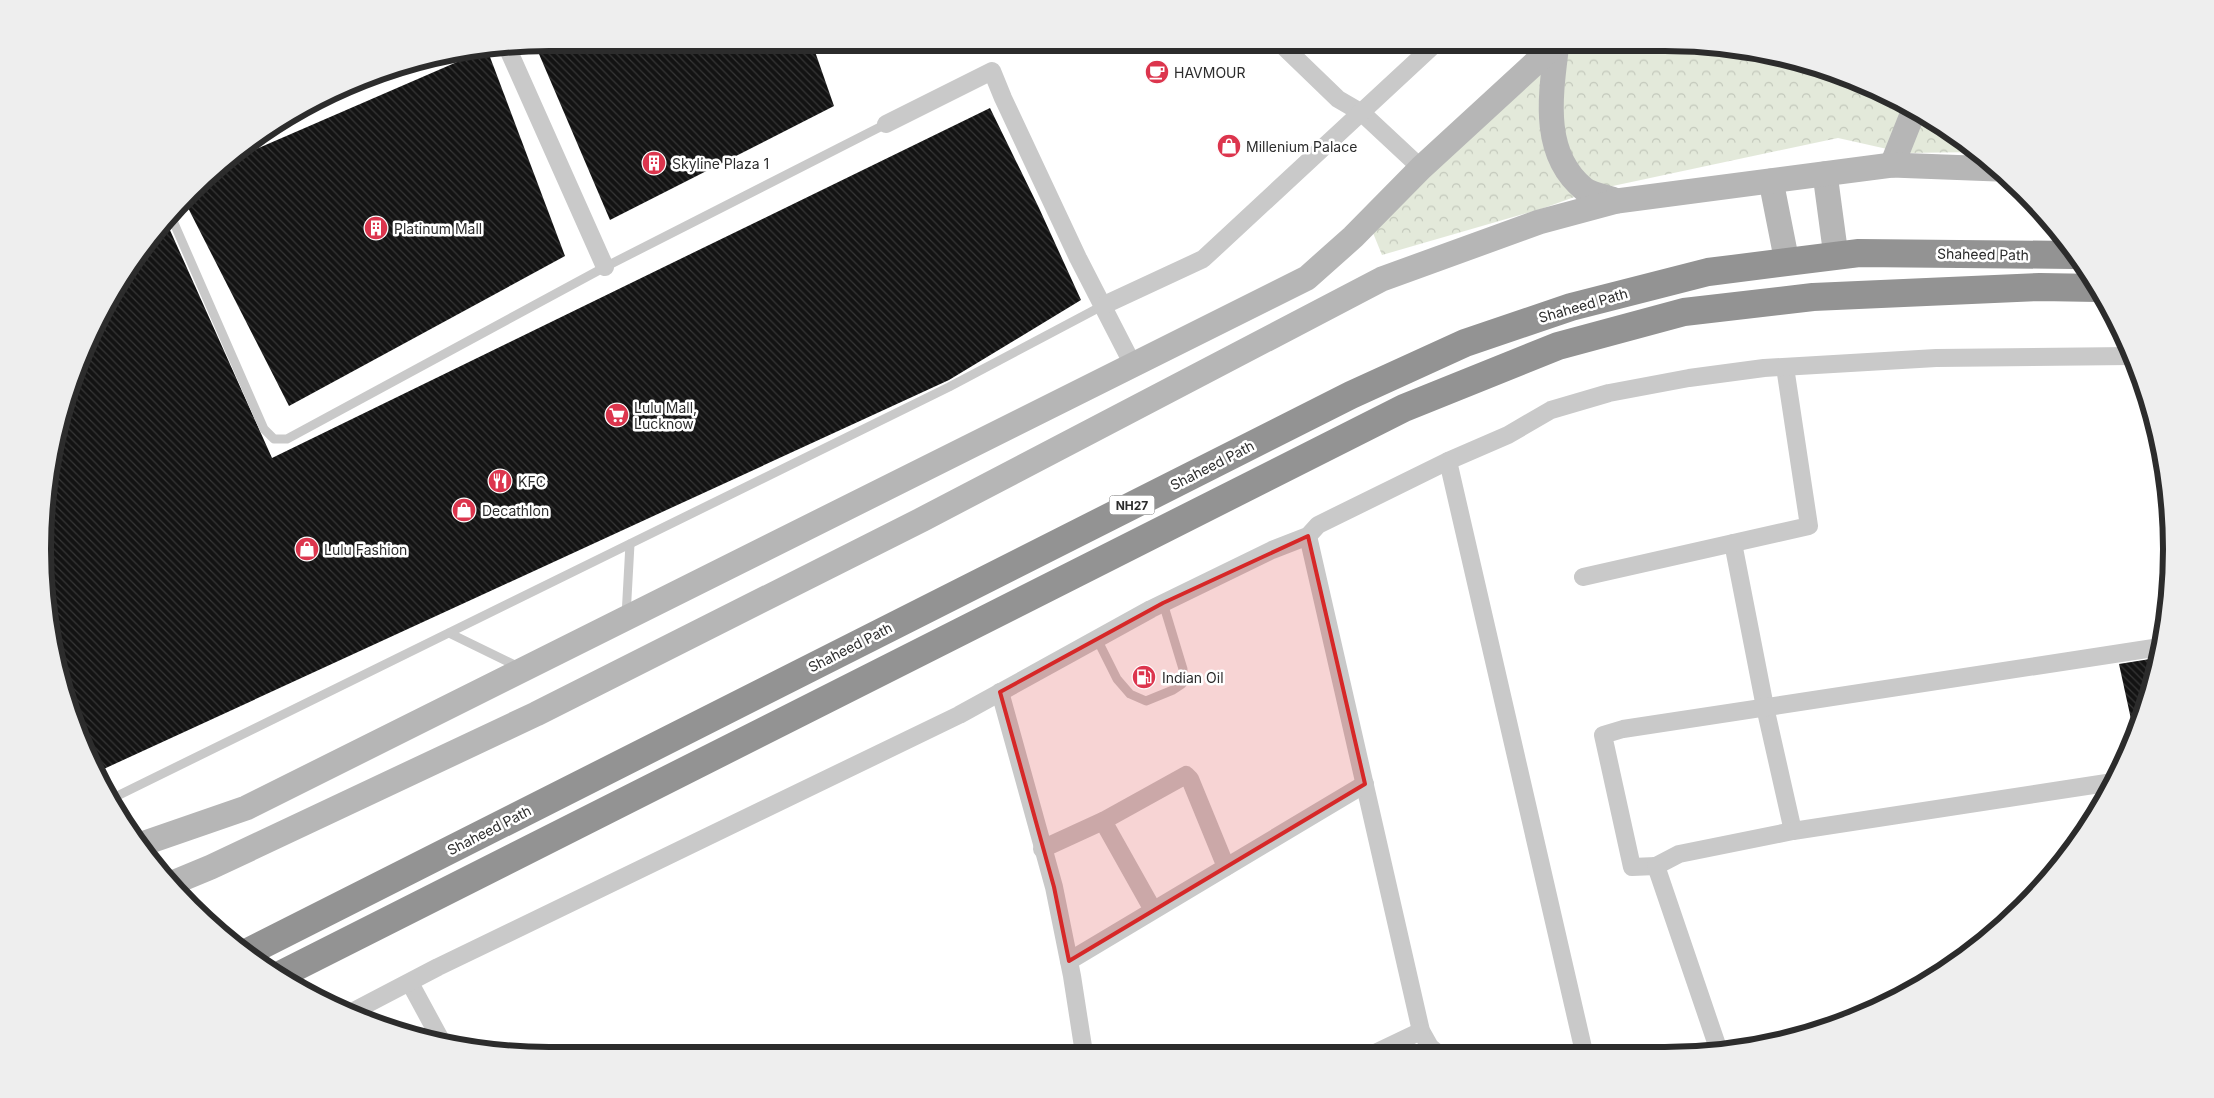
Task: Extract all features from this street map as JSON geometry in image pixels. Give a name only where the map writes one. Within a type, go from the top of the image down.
[{"type":"highway","name":"Shaheed Path","points":[[253,949],[1333,404],[1466,343],[1571,307],[1708,272],[1859,253],[2067,255]]},
{"type":"highway","name":"NH27","points":[[286,972],[1404,408],[1558,346],[1684,312],[1813,297],[2040,287],[2089,288]]},
{"type":"street","points":[[1288,51],[1338,99],[1362,113],[1421,168]]},
{"type":"street","points":[[1102,306],[1203,259],[1428,51]]},
{"type":"street","points":[[147,842],[246,808],[1307,278],[1352,237],[1421,168],[1549,51]]},
{"type":"street","points":[[1556,51],[1550,100],[1555,147],[1565,168],[1586,190],[1617,201]]},
{"type":"street","points":[[510,53],[606,267]]},
{"type":"street","points":[[886,124],[992,70],[1003,98],[1078,258],[1133,365]]},
{"type":"street","points":[[1892,166],[1911,117]]},
{"type":"street","points":[[178,881],[229,859],[536,714],[923,519],[1382,279],[1539,222],[1617,201],[1892,166],[1987,170]]},
{"type":"street","points":[[1825,174],[1836,256]]},
{"type":"street","points":[[1771,181],[1787,262]]},
{"type":"street","points":[[358,1009],[438,967],[959,715],[1164,603],[1272,550],[1308,536],[1318,526],[1448,461],[1508,435],[1551,410],[1609,393],[1689,378],[1784,367],[1936,358],[2124,356]]},
{"type":"street","points":[[1583,577],[1809,526],[1784,367]]},
{"type":"street","points":[[1448,461],[1583,1047]]},
{"type":"street","points":[[1308,536],[1421,1031],[1430,1047]]},
{"type":"street","points":[[1733,543],[1765,707],[1793,831]]},
{"type":"street","points":[[2104,783],[1793,831],[1678,854],[1656,866],[1632,867],[1603,736],[1623,729],[2153,648]]},
{"type":"street","points":[[1000,692],[1054,887],[1069,961],[1083,1047]]},
{"type":"street","points":[[1042,849],[1103,821],[1186,775],[1190,779],[1226,867]]},
{"type":"street","points":[[1069,961],[1365,784]]},
{"type":"street","points":[[1103,821],[1153,910]]},
{"type":"street","points":[[1656,866],[1717,1044]]},
{"type":"street","points":[[410,983],[438,1034]]},
{"type":"street","points":[[1387,1047],[1421,1031]]},
{"type":"lane","points":[[174,223],[264,429],[274,439],[287,439],[606,267],[886,124]]},
{"type":"lane","points":[[117,796],[949,387],[1102,306]]},
{"type":"lane","points":[[626,619],[630,544]]},
{"type":"lane","points":[[1097,638],[1117,679],[1130,694],[1146,701],[1173,690],[1182,684],[1183,669],[1164,603]]},
{"type":"lane","points":[[449,633],[524,670]]},
{"type":"highlighted area","points":[[1308,536],[1365,784],[1069,961],[1054,887],[1000,692],[1163,603]]},
{"type":"green space","points":[[1563,51],[1698,52],[1762,61],[1794,68],[1855,89],[1885,103],[1942,135],[1966,152],[1905,153],[1838,138],[1594,190],[1541,209],[1382,255],[1371,228]]},
{"type":"building","name":"Skyline Plaza 1","points":[[538,51],[815,51],[834,106],[610,220]]},
{"type":"building","name":"Platinum Mall","points":[[489,55],[565,256],[289,406],[188,207],[247,153],[463,59]]},
{"type":"building","name":"Lulu Mall, Lucknow","points":[[990,108],[1081,300],[949,380],[103,769],[78,709],[68,678],[61,646],[52,582],[52,516],[61,452],[68,420],[89,359],[118,300],[135,272],[169,228],[272,458]]},
{"type":"building","points":[[2150,659],[2146,678],[2131,721],[2119,664]]},
{"type":"place","name":"HAVMOUR","points":[[1157,72]]},
{"type":"place","name":"Millenium Palace","points":[[1229,146]]},
{"type":"place","name":"Skyline Plaza 1","points":[[654,163]]},
{"type":"place","name":"Platinum Mall","points":[[376,228]]},
{"type":"place","name":"Lulu Mall, Lucknow","points":[[617,415]]},
{"type":"place","name":"KFC","points":[[500,481]]},
{"type":"place","name":"Decathlon","points":[[464,510]]},
{"type":"place","name":"Lulu Fashion","points":[[307,549]]},
{"type":"place","name":"Indian Oil","points":[[1144,677]]}]
